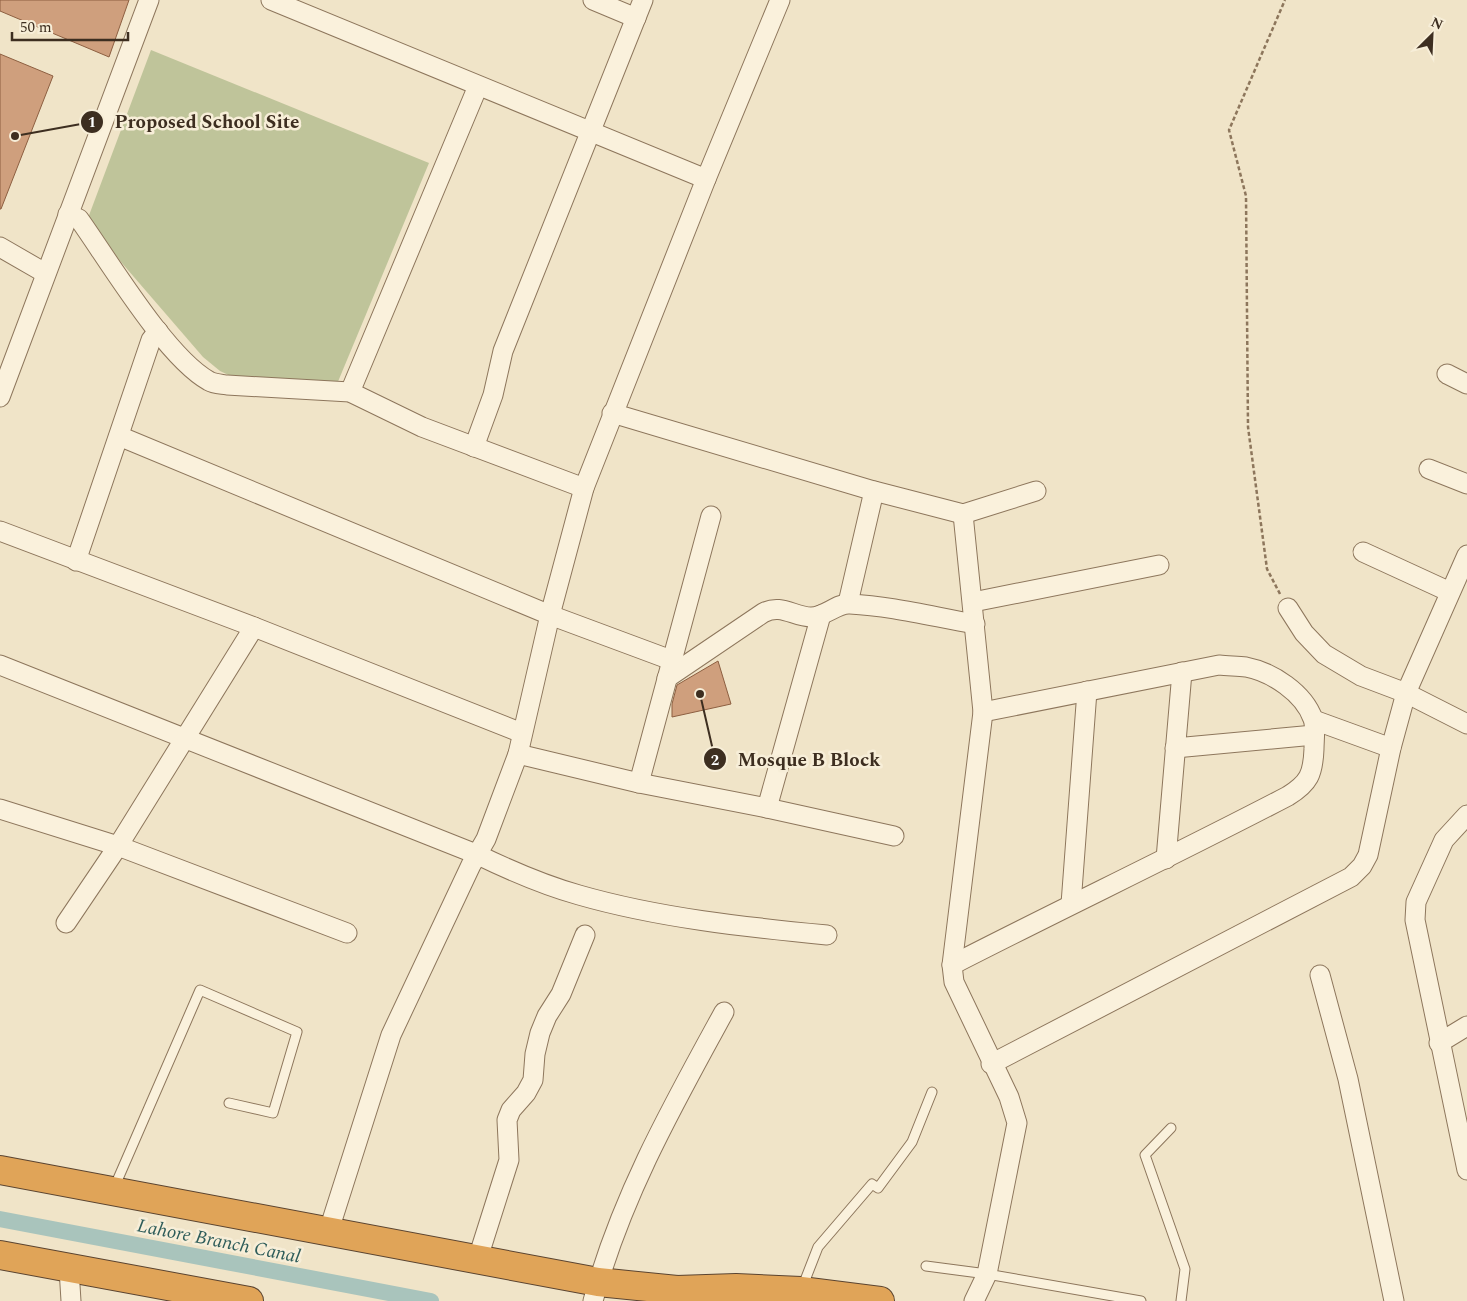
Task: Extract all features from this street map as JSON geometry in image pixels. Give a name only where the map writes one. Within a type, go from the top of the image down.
[{"type":"highway","points":[[0,1170],[477,1261],[596,1292],[764,1288],[880,1301]]},
{"type":"highway","points":[[0,1254],[165,1293],[249,1301]]},
{"type":"street","points":[[1,393],[149,0]]},
{"type":"street","points":[[593,0],[636,18]]},
{"type":"street","points":[[474,447],[493,396],[503,351],[643,0]]},
{"type":"street","points":[[328,1233],[391,1035],[476,854],[486,839],[518,754],[550,616],[584,488],[612,413],[780,0]]},
{"type":"street","points":[[279,2],[706,179]]},
{"type":"street","points":[[350,392],[478,86]]},
{"type":"street","points":[[68,214],[79,219],[158,331],[178,354],[199,374],[211,382],[227,385],[350,392],[422,427],[584,488]]},
{"type":"street","points":[[0,247],[45,273]]},
{"type":"street","points":[[76,561],[151,340],[158,331]]},
{"type":"street","points":[[1447,374],[1467,384]]},
{"type":"street","points":[[612,413],[874,491],[963,514],[1036,491]]},
{"type":"street","points":[[119,436],[550,616],[669,669]]},
{"type":"street","points":[[1429,469],[1467,484]]},
{"type":"street","points":[[848,603],[874,491]]},
{"type":"street","points":[[963,514],[983,712],[952,965],[954,982],[991,1064],[1009,1097],[1017,1123],[987,1274],[974,1301]]},
{"type":"street","points":[[639,783],[711,516]]},
{"type":"street","points":[[0,531],[254,627],[522,733]]},
{"type":"street","points":[[1363,552],[1450,592]]},
{"type":"street","points":[[991,1064],[1351,877],[1362,866],[1368,855],[1391,748],[1406,693],[1467,555]]},
{"type":"street","points":[[973,602],[1159,565]]},
{"type":"street","points":[[669,669],[767,611],[779,609],[810,618],[821,616],[848,603],[975,624]]},
{"type":"street","points":[[1288,608],[1304,634],[1324,654],[1362,676],[1406,693],[1467,724]]},
{"type":"street","points":[[767,808],[821,616]]},
{"type":"street","points":[[66,923],[118,846],[254,627]]},
{"type":"street","points":[[0,665],[476,854],[513,872],[578,895],[638,908],[749,927],[828,935]]},
{"type":"street","points":[[952,965],[1071,904],[1166,859],[1304,786],[1314,761],[1314,728],[1297,694],[1265,674],[1246,667],[1219,665],[983,712]]},
{"type":"street","points":[[1166,859],[1182,672]]},
{"type":"street","points":[[1071,904],[1087,691]]},
{"type":"street","points":[[1175,748],[1314,728],[1391,748]]},
{"type":"street","points":[[518,754],[639,783],[767,808],[894,836]]},
{"type":"street","points":[[0,809],[118,846],[347,933]]},
{"type":"street","points":[[1467,815],[1444,840],[1416,902],[1415,920],[1439,1043],[1467,1170]]},
{"type":"street","points":[[477,1261],[509,1160],[507,1120],[511,1110],[526,1093],[533,1080],[540,1033],[547,1016],[563,989],[585,935]]},
{"type":"street","points":[[1320,975],[1348,1079],[1394,1301]]},
{"type":"street","points":[[596,1292],[627,1199],[660,1129],[724,1012]]},
{"type":"street","points":[[1439,1043],[1466,1028]]},
{"type":"street","points":[[69,1269],[71,1301]]},
{"type":"lane","points":[[113,1191],[200,990],[297,1032],[273,1113],[229,1103]]},
{"type":"lane","points":[[802,1291],[818,1247],[872,1184],[878,1188],[912,1142],[932,1092]]},
{"type":"lane","points":[[1171,1128],[1145,1155],[1185,1269],[1181,1301]]},
{"type":"lane","points":[[926,1266],[987,1274],[1141,1301]]},
{"type":"path","points":[[1285,0],[1229,130],[1246,196],[1248,427],[1267,569],[1288,608]]},
{"type":"green space","points":[[151,50],[429,163],[337,384],[239,380],[220,371],[203,357],[121,262],[88,218]]},
{"type":"building","points":[[0,0],[129,0],[109,57],[0,11]]},
{"type":"building","points":[[0,54],[53,76],[1,209],[0,209]]},
{"type":"building","points":[[718,661],[731,704],[672,717],[672,704],[677,685]]},
{"type":"waterway","name":"Lahore Branch Canal","points":[[0,1219],[431,1301]]},
{"type":"place","name":"Proposed School Site","points":[[15,136]]},
{"type":"place","name":"Mosque B Block","points":[[700,694]]}]
